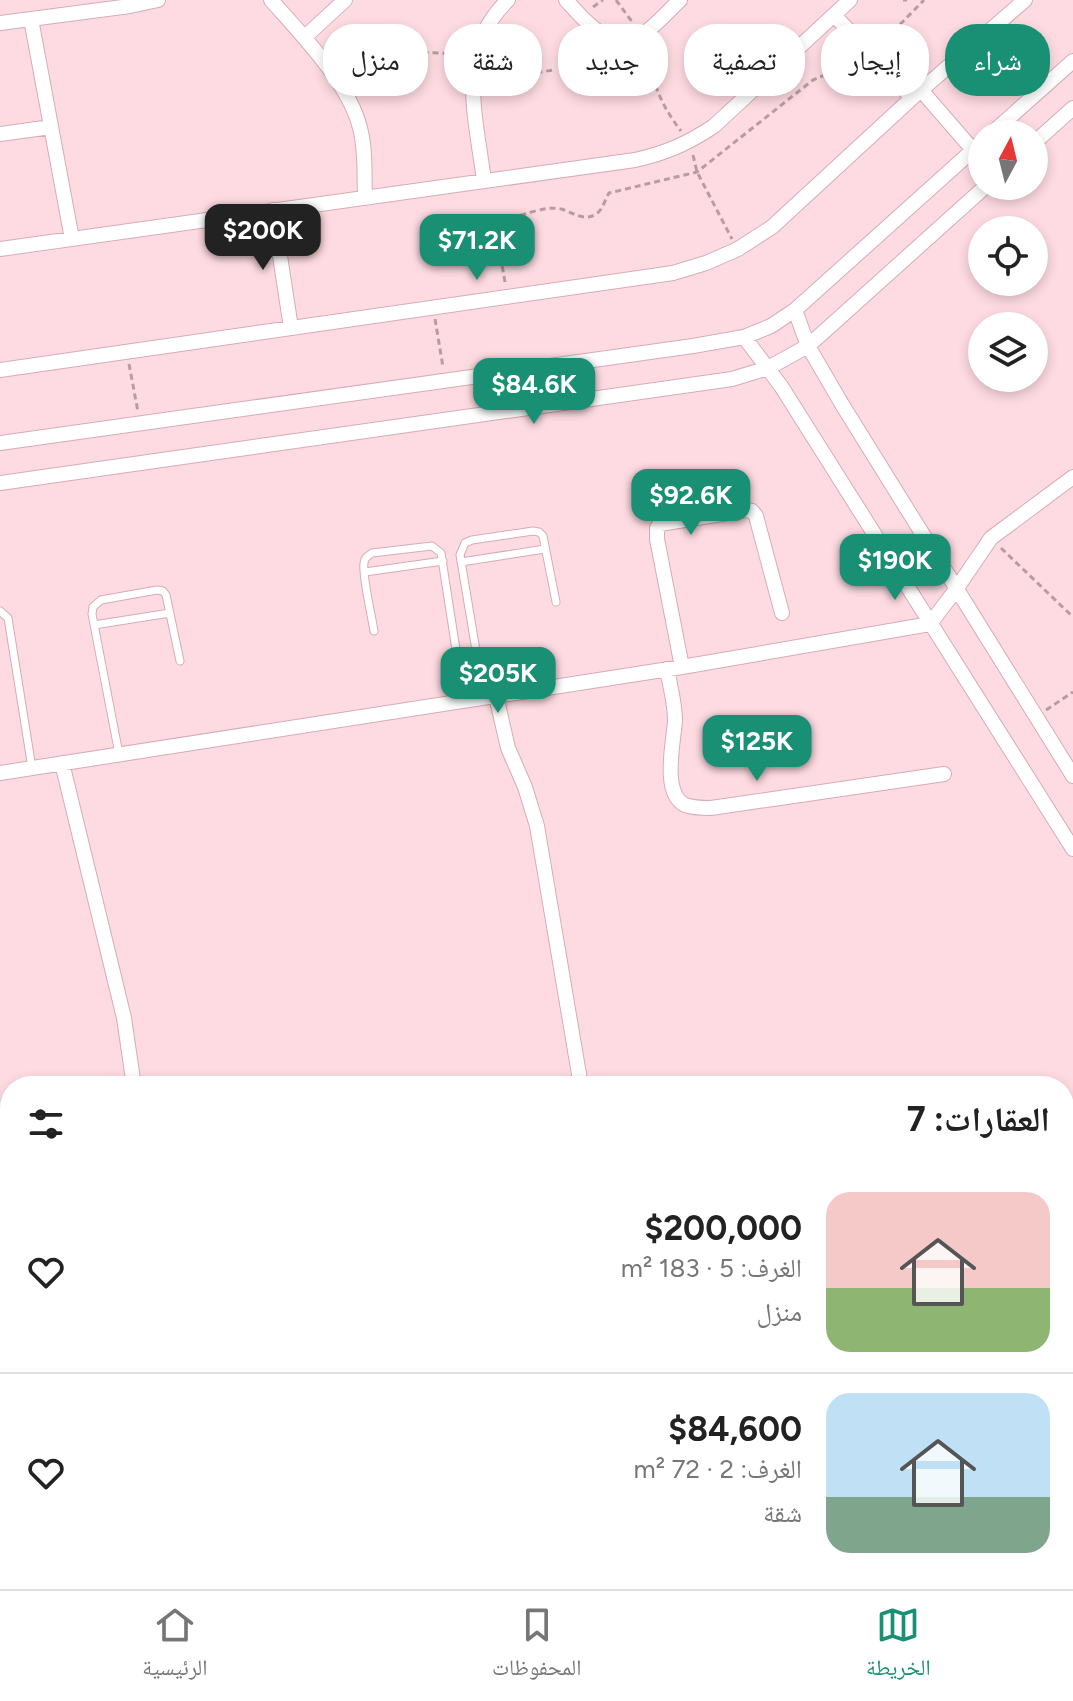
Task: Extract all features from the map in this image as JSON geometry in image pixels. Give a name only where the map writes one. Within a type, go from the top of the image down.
[{"type":"street","points":[[0,23],[158,0]]},
{"type":"street","points":[[271,0],[323,61]]},
{"type":"street","points":[[305,37],[345,0]]},
{"type":"street","points":[[488,24],[508,0]]},
{"type":"street","points":[[566,0],[588,24]]},
{"type":"street","points":[[653,24],[680,0]]},
{"type":"street","points":[[0,249],[663,154],[690,142],[714,126],[850,0]]},
{"type":"street","points":[[929,83],[1025,0]]},
{"type":"street","points":[[834,15],[842,24]]},
{"type":"street","points":[[31,19],[72,239]]},
{"type":"street","points":[[1007,120],[1073,61]]},
{"type":"street","points":[[346,96],[360,128],[365,197]]},
{"type":"street","points":[[473,96],[484,181]]},
{"type":"street","points":[[0,370],[673,273],[738,249],[772,227],[914,96]]},
{"type":"street","points":[[918,96],[968,138]]},
{"type":"street","points":[[1048,130],[1073,108]]},
{"type":"street","points":[[0,134],[51,127]]},
{"type":"street","points":[[0,443],[744,337],[771,326],[795,310],[968,155]]},
{"type":"street","points":[[0,483],[732,379],[768,368],[808,346],[970,200]]},
{"type":"street","points":[[273,210],[291,328]]},
{"type":"street","points":[[795,310],[808,346],[883,473],[1073,776]]},
{"type":"street","points":[[744,337],[768,368],[1073,849]]},
{"type":"street","points":[[0,773],[674,668],[930,624],[991,538],[1073,477]]},
{"type":"street","points":[[782,613],[756,516],[752,511],[660,524],[657,528],[674,668],[673,786],[680,801],[687,806],[711,808],[944,774]]},
{"type":"street","points":[[490,697],[537,826],[579,1076]]},
{"type":"street","points":[[62,763],[124,1018],[133,1076]]},
{"type":"lane","points":[[490,697],[461,562],[465,543],[536,531],[543,536],[556,602]]},
{"type":"lane","points":[[374,631],[364,561],[372,553],[432,546],[439,549],[464,701]]},
{"type":"lane","points":[[461,562],[545,549]]},
{"type":"lane","points":[[365,572],[443,561]]},
{"type":"lane","points":[[119,754],[94,625],[92,611],[96,602],[157,590],[165,593],[180,661]]},
{"type":"lane","points":[[0,611],[8,618],[32,768]]},
{"type":"lane","points":[[94,625],[170,613]]},
{"type":"lane","points":[[0,635],[11,634]]},
{"type":"path","points":[[616,0],[633,24]]},
{"type":"path","points":[[901,24],[924,0]]},
{"type":"path","points":[[542,72],[553,70]]},
{"type":"path","points":[[508,297],[497,237],[506,220],[559,208],[577,217],[595,215],[602,209],[609,193],[697,172],[821,77]]},
{"type":"path","points":[[658,96],[690,142],[697,172],[738,249]]},
{"type":"path","points":[[433,308],[446,381]]},
{"type":"path","points":[[126,352],[140,423]]},
{"type":"path","points":[[991,538],[1073,617]]},
{"type":"path","points":[[1036,717],[1073,692]]}]
